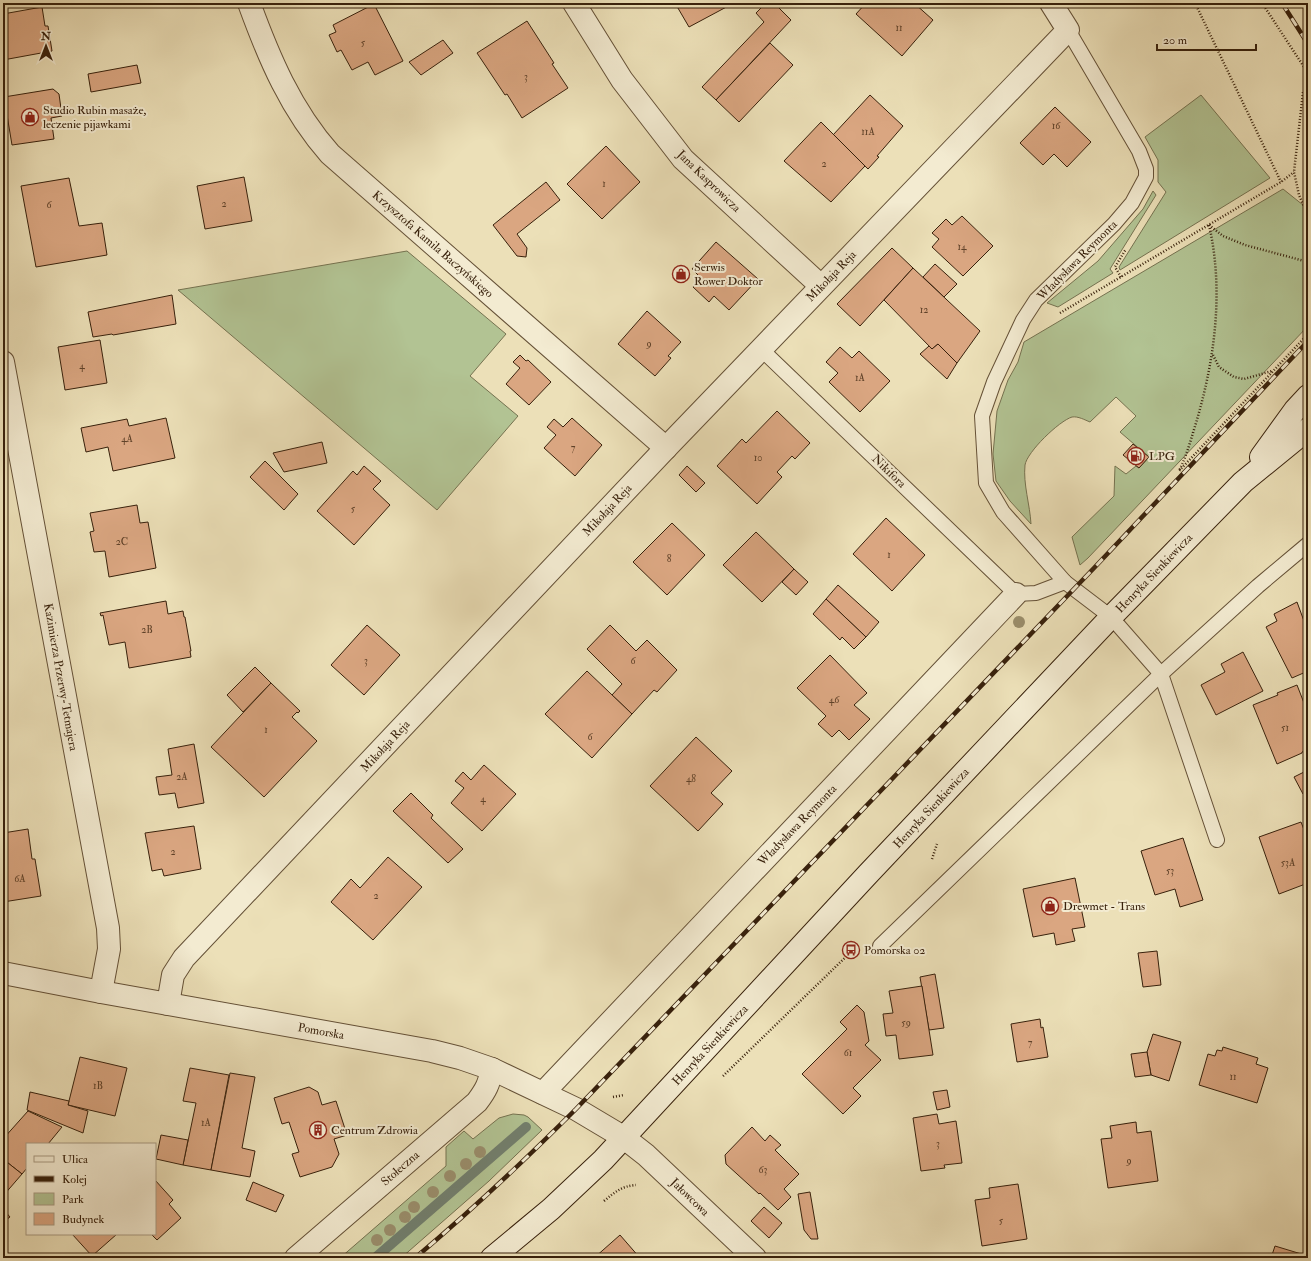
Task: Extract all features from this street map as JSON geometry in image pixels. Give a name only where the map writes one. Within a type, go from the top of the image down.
[{"type":"street","name":"Krzysztofa Kamila Baczyńskiego","points":[[249,3],[265,47],[287,92],[304,122],[330,154],[666,448]]},
{"type":"street","name":"Jana Kasprowicza","points":[[574,3],[622,80],[683,159],[821,286]]},
{"type":"street","name":"Władysława Reymonta","points":[[1051,3],[1068,30]]},
{"type":"street","name":"Mikołaja Reja","points":[[168,1004],[173,975],[180,963],[666,448],[1068,30]]},
{"type":"street","name":"Kazimierza Przerwy-Tetmajera","points":[[3,362],[108,928],[109,949],[101,992]]},
{"type":"street","name":"Henryka Sienkiewicza","points":[[1242,482],[1295,410],[1308,396]]},
{"type":"street","name":"Henryka Sienkiewicza","points":[[492,1258],[538,1221],[580,1183],[868,874],[1111,617],[1242,482],[1308,429]]},
{"type":"street","name":"Władysława Reymonta","points":[[543,1093],[1016,594]]},
{"type":"street","name":"Pomorska","points":[[3,973],[432,1051],[460,1058],[492,1069],[543,1093],[576,1109],[623,1137]]},
{"type":"street","name":"Stołeczna","points":[[296,1258],[477,1102],[490,1082],[492,1069]]},
{"type":"street","name":"Jałowcowa","points":[[623,1137],[646,1155],[755,1258]]},
{"type":"lane","name":"Władysława Reymonta","points":[[1068,30],[1139,151],[1146,169],[1146,177],[1132,204],[1114,224],[1036,300],[1023,320],[994,382],[982,416],[986,483],[1003,512],[1065,582],[1111,617],[1161,674]]},
{"type":"lane","name":"Nikifora","points":[[761,349],[1016,594]]},
{"type":"lane","points":[[880,946],[1161,674],[1258,586],[1308,544]]},
{"type":"lane","points":[[1016,594],[1036,593],[1065,582]]},
{"type":"lane","points":[[1161,674],[1218,840]]},
{"type":"path","points":[[1196,3],[1281,182]]},
{"type":"path","points":[[1262,3],[1308,73]]},
{"type":"path","points":[[1308,89],[1303,92],[1294,172],[1299,195],[1308,216]]},
{"type":"path","points":[[1023,320],[1059,314],[1281,182],[1294,172]]},
{"type":"path","points":[[1209,225],[1223,236],[1245,245],[1308,262]]},
{"type":"path","points":[[1209,225],[1214,247],[1216,284],[1216,320],[1212,354],[1203,399],[1187,454],[1179,471],[1308,334]]},
{"type":"path","points":[[1212,354],[1219,367],[1234,377],[1244,379],[1273,371]]},
{"type":"path","points":[[928,865],[932,859]]},
{"type":"path","points":[[722,1077],[858,945]]},
{"type":"path","points":[[607,1097],[626,1094]]},
{"type":"path","points":[[600,1204],[618,1189],[628,1186],[641,1186]]},
{"type":"green space","points":[[1201,95],[1270,178],[1120,270],[1119,267],[1166,192],[1158,182],[1158,160],[1145,137]]},
{"type":"green space","points":[[1283,189],[1308,209],[1308,326],[1080,565],[1072,537],[1114,496],[1115,466],[1126,474],[1136,466],[1139,468],[1149,457],[1120,432],[1136,416],[1116,397],[1090,422],[1074,417],[1066,420],[1059,424],[1037,445],[1027,459],[1025,465],[1025,480],[1031,524],[1010,501],[996,481],[993,454],[997,411],[1008,380],[1018,362],[1024,342]]},
{"type":"green space","points":[[1153,191],[1156,195],[1110,269],[1113,273],[1058,307],[1047,303],[1098,261],[1143,209]]},
{"type":"green space","points":[[407,251],[506,334],[470,376],[518,416],[437,510],[178,290]]},
{"type":"green space","points":[[513,1114],[528,1117],[542,1130],[489,1181],[401,1258],[340,1258],[446,1166],[446,1147],[464,1131],[473,1139],[499,1118]]},
{"type":"building","points":[[675,3],[731,3],[732,4],[689,27]]},
{"type":"building","points":[[766,3],[774,3],[791,20],[716,100],[702,87],[764,22],[756,13]]},
{"type":"building","points":[[866,3],[914,3],[933,20],[902,56],[856,14]]},
{"type":"building","points":[[374,4],[403,61],[375,75],[368,62],[352,70],[341,50],[337,52],[329,35],[336,32],[333,25]]},
{"type":"building","points":[[42,7],[45,26],[48,26],[52,51],[3,60],[3,14]]},
{"type":"building","points":[[527,21],[568,88],[522,118],[507,94],[505,95],[477,53]]},
{"type":"building","points":[[443,40],[453,53],[421,75],[409,62]]},
{"type":"building","points":[[770,43],[793,65],[739,122],[716,100]]},
{"type":"building","points":[[137,65],[141,83],[91,92],[88,74]]},
{"type":"building","points":[[53,89],[59,94],[62,116],[51,118],[54,139],[12,145],[4,97]]},
{"type":"building","points":[[870,95],[903,126],[877,156],[879,157],[868,169],[833,135]]},
{"type":"building","points":[[1055,107],[1091,142],[1067,167],[1054,154],[1043,165],[1020,143]]},
{"type":"building","points":[[821,122],[865,166],[831,202],[784,161]]},
{"type":"building","points":[[606,146],[640,182],[602,219],[567,184]]},
{"type":"building","points":[[244,177],[252,221],[205,229],[197,186]]},
{"type":"building","points":[[69,178],[79,226],[102,223],[107,255],[36,267],[21,186]]},
{"type":"building","points":[[546,182],[560,200],[517,234],[527,248],[526,257],[517,256],[493,225]]},
{"type":"building","points":[[962,216],[993,246],[963,276],[932,247],[939,239],[932,233],[946,219],[952,225]]},
{"type":"building","points":[[716,242],[758,279],[729,310],[714,296],[709,302],[693,287],[701,278],[692,269]]},
{"type":"building","points":[[892,248],[913,268],[860,326],[837,304]]},
{"type":"building","points":[[935,264],[957,284],[944,297],[923,277]]},
{"type":"building","points":[[913,268],[980,331],[957,363],[938,344],[932,349],[884,300]]},
{"type":"building","points":[[172,295],[176,324],[93,337],[88,312]]},
{"type":"building","points":[[647,311],[681,342],[668,356],[671,358],[655,376],[618,344]]},
{"type":"building","points":[[100,340],[107,383],[65,390],[58,347]]},
{"type":"building","points":[[938,344],[957,363],[947,379],[920,354],[929,346],[932,349]]},
{"type":"building","points":[[840,347],[852,358],[859,351],[890,381],[860,412],[829,382],[838,373],[826,362]]},
{"type":"building","points":[[520,355],[526,361],[528,360],[551,382],[529,405],[506,384],[520,368],[513,362]]},
{"type":"building","points":[[777,411],[810,443],[795,459],[792,456],[777,472],[782,477],[757,504],[717,466],[742,439],[746,443]]},
{"type":"building","points":[[166,418],[175,458],[113,471],[108,447],[86,452],[81,428],[127,419],[129,426]]},
{"type":"building","points":[[572,418],[602,445],[575,476],[544,448],[556,435],[547,427],[554,419],[563,427]]},
{"type":"building","points":[[322,442],[327,463],[284,472],[273,453]]},
{"type":"building","name":"LPG","points":[[1133,444],[1149,457],[1139,468],[1123,455]]},
{"type":"building","points":[[265,461],[298,494],[284,510],[250,477]]},
{"type":"building","points":[[364,466],[381,481],[373,489],[390,505],[354,545],[317,511],[353,471],[357,475]]},
{"type":"building","points":[[687,466],[705,483],[696,492],[679,475]]},
{"type":"building","points":[[137,505],[140,523],[148,522],[156,568],[109,577],[105,551],[94,552],[90,532],[94,531],[90,513]]},
{"type":"building","points":[[886,518],[925,555],[892,591],[853,554]]},
{"type":"building","points":[[672,523],[705,555],[667,595],[633,562]]},
{"type":"building","points":[[756,532],[794,569],[762,602],[723,565]]},
{"type":"building","points":[[794,569],[808,582],[796,595],[782,582]]},
{"type":"building","points":[[838,585],[879,622],[866,637],[826,599]]},
{"type":"building","points":[[826,599],[866,637],[854,649],[842,637],[840,640],[813,614]]},
{"type":"building","points":[[166,601],[168,614],[183,611],[191,657],[129,668],[125,642],[109,645],[103,615],[101,616],[100,613]]},
{"type":"building","points":[[1297,602],[1308,632],[1308,671],[1292,678],[1266,627],[1277,621],[1274,614]]},
{"type":"building","points":[[367,625],[400,655],[364,695],[331,665]]},
{"type":"building","points":[[610,625],[636,651],[647,640],[677,670],[657,692],[654,690],[632,714],[612,695],[622,684],[587,649]]},
{"type":"building","points":[[1243,652],[1263,691],[1216,715],[1201,685],[1225,672],[1221,664]]},
{"type":"building","points":[[830,655],[867,693],[854,705],[870,719],[849,740],[839,730],[832,737],[818,724],[826,716],[797,688]]},
{"type":"building","points":[[255,667],[271,683],[243,712],[227,695]]},
{"type":"building","points":[[587,671],[632,714],[592,758],[545,714]]},
{"type":"building","points":[[271,683],[300,711],[292,717],[317,741],[264,797],[211,747]]},
{"type":"building","points":[[1297,685],[1304,703],[1308,702],[1308,749],[1277,764],[1253,705],[1278,695],[1277,693]]},
{"type":"building","points":[[696,737],[732,771],[711,793],[723,804],[698,831],[650,786]]},
{"type":"building","points":[[194,744],[204,803],[178,808],[175,793],[159,795],[156,777],[172,775],[168,749]]},
{"type":"building","points":[[484,765],[516,794],[482,831],[451,803],[464,788],[455,781],[463,772],[471,780]]},
{"type":"building","points":[[1308,770],[1308,791],[1303,794],[1294,777]]},
{"type":"building","points":[[411,793],[433,815],[431,818],[463,849],[448,863],[393,811]]},
{"type":"building","points":[[1301,822],[1308,840],[1308,883],[1279,894],[1259,837]]},
{"type":"building","points":[[194,826],[201,869],[164,876],[162,869],[152,871],[145,833]]},
{"type":"building","points":[[28,829],[32,859],[35,859],[41,896],[3,902],[3,833]]},
{"type":"building","points":[[1183,838],[1203,900],[1180,907],[1175,889],[1155,895],[1141,851]]},
{"type":"building","points":[[388,857],[422,887],[373,940],[331,902],[351,879],[360,888]]},
{"type":"building","points":[[1075,878],[1085,927],[1072,929],[1075,941],[1056,945],[1054,933],[1033,937],[1023,889]]},
{"type":"building","points":[[1157,951],[1161,985],[1143,987],[1138,953]]},
{"type":"building","points":[[935,974],[944,1028],[929,1030],[920,977]]},
{"type":"building","points":[[922,986],[933,1055],[899,1059],[896,1035],[886,1036],[883,1014],[893,1013],[889,991]]},
{"type":"building","points":[[857,1005],[864,1012],[869,1041],[865,1045],[881,1060],[853,1088],[861,1096],[843,1114],[802,1074],[847,1029],[840,1022]]},
{"type":"building","points":[[1040,1019],[1041,1028],[1043,1027],[1048,1057],[1017,1062],[1011,1024]]},
{"type":"building","points":[[1153,1034],[1181,1042],[1169,1081],[1151,1075],[1147,1052]]},
{"type":"building","points":[[1223,1047],[1258,1058],[1256,1064],[1268,1068],[1257,1103],[1199,1085],[1208,1054],[1215,1056],[1217,1050],[1222,1051]]},
{"type":"building","points":[[1147,1052],[1151,1075],[1135,1077],[1131,1054]]},
{"type":"building","points":[[80,1057],[127,1068],[115,1116],[68,1105]]},
{"type":"building","points":[[190,1068],[229,1075],[211,1170],[183,1165],[196,1103],[183,1101]]},
{"type":"building","points":[[230,1073],[255,1077],[242,1148],[255,1151],[250,1177],[211,1170]]},
{"type":"building","name":"Centrum Zdrowia","points":[[309,1087],[318,1092],[322,1105],[336,1101],[347,1135],[334,1139],[339,1154],[332,1167],[300,1177],[292,1154],[299,1152],[289,1122],[282,1124],[274,1098]]},
{"type":"building","points":[[947,1090],[950,1107],[937,1110],[933,1092]]},
{"type":"building","points":[[30,1092],[69,1101],[68,1105],[88,1111],[83,1133],[27,1110]]},
{"type":"building","points":[[28,1111],[62,1127],[49,1143],[26,1143],[26,1169],[22,1174],[3,1159],[3,1139]]},
{"type":"building","points":[[937,1114],[939,1124],[956,1121],[962,1163],[944,1165],[945,1168],[921,1171],[913,1118]]},
{"type":"building","points":[[1136,1122],[1137,1133],[1151,1131],[1158,1181],[1108,1188],[1101,1139],[1112,1138],[1110,1126]]},
{"type":"building","points":[[752,1127],[765,1141],[770,1135],[781,1145],[775,1150],[799,1174],[784,1189],[791,1197],[778,1210],[726,1164],[725,1155]]},
{"type":"building","points":[[161,1135],[188,1140],[183,1165],[156,1159]]},
{"type":"building","points":[[3,1159],[22,1174],[3,1196]]},
{"type":"building","points":[[156,1181],[173,1200],[169,1204],[181,1218],[157,1240],[152,1235],[156,1235]]},
{"type":"building","points":[[253,1182],[284,1195],[276,1212],[246,1200]]},
{"type":"building","points":[[1018,1184],[1027,1239],[982,1246],[975,1200],[990,1198],[989,1188]]},
{"type":"building","points":[[810,1192],[818,1239],[811,1239],[804,1230],[798,1194]]},
{"type":"building","points":[[764,1207],[782,1223],[769,1238],[751,1221]]},
{"type":"building","points":[[3,1209],[10,1217],[3,1222]]},
{"type":"building","points":[[73,1235],[116,1235],[92,1256]]},
{"type":"building","points":[[620,1235],[640,1258],[594,1258]]},
{"type":"building","points":[[1275,1246],[1308,1256],[1308,1258],[1271,1258]]},
{"type":"waterway","points":[[375,1258],[526,1127]]},
{"type":"railway","points":[[1282,3],[1308,44]]},
{"type":"railway","points":[[415,1258],[537,1148],[576,1109],[1094,568],[1308,341]]},
{"type":"place","name":"Studio Rubin masaże, leczenie pijawkami","points":[[30,117]]},
{"type":"place","name":"Serwis Rower Doktor","points":[[681,274]]},
{"type":"place","name":"LPG","points":[[1136,456]]},
{"type":"place","name":"Drewmet - Trans","points":[[1050,906]]},
{"type":"place","name":"Pomorska 02","points":[[851,950]]},
{"type":"place","name":"Centrum Zdrowia","points":[[318,1130]]}]
